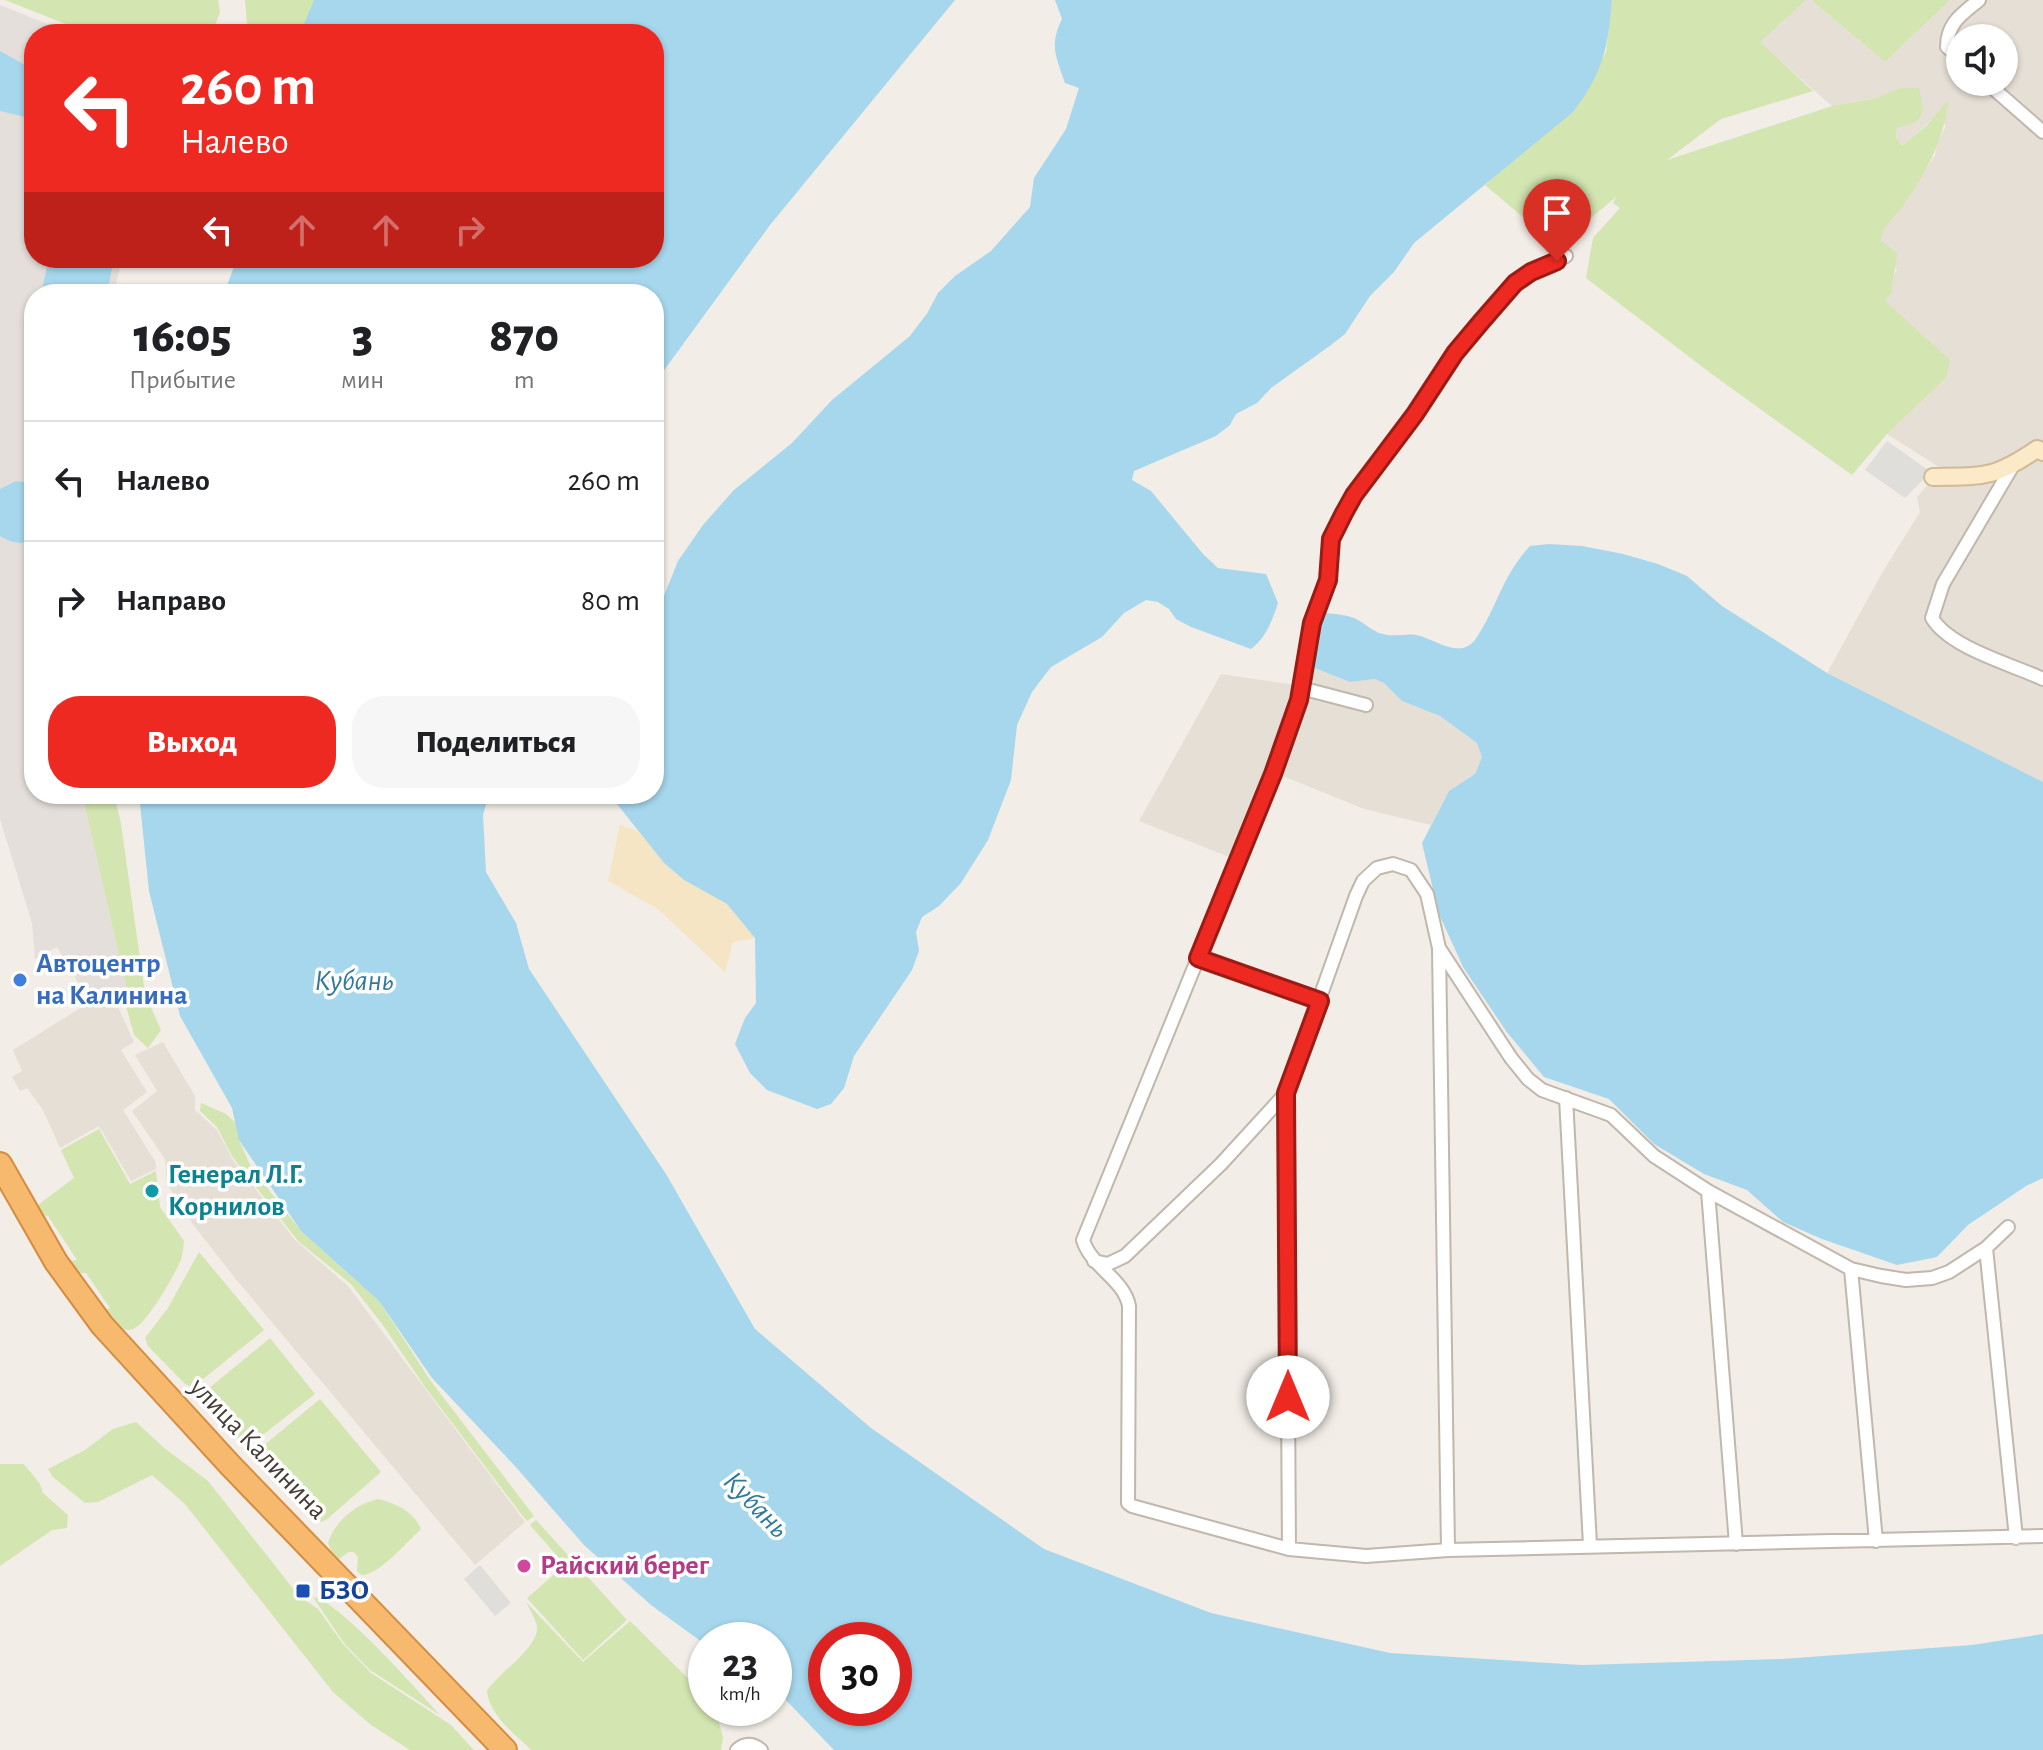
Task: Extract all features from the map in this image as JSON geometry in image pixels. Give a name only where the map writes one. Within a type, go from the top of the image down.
[{"type":"highway","name":"улица Калинина","points":[[0,1164],[56,1262],[102,1325],[230,1465],[505,1750]]},
{"type":"highway","name":"улица Калинина","points":[[0,1186],[47,1268],[94,1331],[221,1471],[487,1750]]},
{"type":"street","points":[[1952,24],[1979,0]]},
{"type":"street","points":[[2002,96],[2043,132]]},
{"type":"street","points":[[1566,256],[1515,283],[1455,353],[1415,414],[1354,495],[1331,539],[1328,580],[1312,623],[1299,700],[1273,774],[1083,1240],[1094,1261],[1123,1292],[1129,1306],[1128,1503],[1289,1549],[1366,1556],[1590,1545],[2043,1536]]},
{"type":"street","points":[[1933,477],[1989,476],[2012,467],[2037,449],[2043,452]]},
{"type":"street","points":[[2012,467],[1943,584],[1932,618],[1939,629],[1979,653],[2043,679]]},
{"type":"street","points":[[1301,688],[1366,705]]},
{"type":"street","points":[[1289,1549],[1286,1093],[1363,881],[1377,868],[1393,864],[1411,870],[1418,877],[1427,894],[1439,948],[1448,1550]]},
{"type":"street","points":[[1439,948],[1511,1058],[1528,1079],[1542,1090],[1611,1115],[1654,1156],[1708,1191],[1851,1269],[1906,1280],[1932,1278],[1949,1272],[1986,1248],[2008,1227]]},
{"type":"street","points":[[1198,958],[1320,1001]]},
{"type":"street","points":[[1094,1261],[1108,1264],[1125,1256],[1221,1164],[1286,1093]]},
{"type":"street","points":[[1566,1098],[1590,1545]]},
{"type":"street","points":[[1708,1191],[1736,1544]]},
{"type":"street","points":[[1986,1248],[2016,1538]]},
{"type":"street","points":[[1851,1269],[1876,1541]]},
{"type":"street","points":[[737,1750],[750,1744],[761,1750]]},
{"type":"shaded area","points":[[1806,0],[1811,0],[1885,62],[1950,0],[2043,0],[2043,782],[1827,673],[1920,512],[1917,497],[1942,469],[1887,434],[1946,378],[1884,301],[1892,293],[1891,280],[1897,270],[1881,241],[1883,229],[1903,205],[1935,155],[1946,126],[1936,116],[1902,146],[1896,137],[1900,88],[1873,99],[1832,106],[1759,42]]},
{"type":"shaded area","points":[[0,5],[48,24],[24,24],[24,268],[120,268],[116,284],[24,284],[24,804],[84,804],[127,990],[88,999],[57,947],[35,959],[32,923],[0,819]]},
{"type":"shaded area","points":[[1887,441],[1931,472],[1905,498],[1865,470]]},
{"type":"shaded area","points":[[1312,667],[1350,682],[1375,679],[1384,683],[1402,701],[1440,716],[1477,743],[1482,757],[1475,774],[1449,791],[1431,825],[1364,809],[1278,774],[1239,861],[1139,821],[1221,674],[1310,687]]},
{"type":"shaded area","points":[[113,996],[134,1042],[121,1050],[147,1092],[123,1110],[156,1163],[156,1169],[131,1181],[99,1126],[60,1148],[43,1110],[27,1088],[20,1091],[12,1077],[22,1071],[13,1050],[90,1002]]},
{"type":"shaded area","points":[[163,1042],[195,1096],[195,1110],[217,1130],[233,1160],[295,1240],[348,1286],[525,1522],[475,1565],[235,1278],[194,1226],[167,1184],[165,1159],[132,1111],[157,1091],[135,1055]]},
{"type":"shaded area","points":[[480,1565],[511,1603],[495,1616],[464,1579]]},
{"type":"green space","points":[[5,0],[218,0],[220,12],[216,24],[66,24]]},
{"type":"green space","points":[[245,0],[320,0],[312,24],[247,24]]},
{"type":"green space","points":[[1612,0],[1806,0],[1760,42],[1813,91],[1721,119],[1667,160],[1832,106],[1873,99],[1900,88],[1919,88],[1921,116],[1913,123],[1897,127],[1896,137],[1902,146],[1928,124],[1948,100],[1943,129],[1933,155],[1901,209],[1887,226],[1881,241],[1897,253],[1892,293],[1885,301],[1950,360],[1946,378],[1887,434],[1852,475],[1586,278],[1593,238],[1620,208],[1613,203],[1616,197],[1557,246],[1485,185],[1542,134],[1573,112],[1606,52]]},
{"type":"green space","points":[[1811,0],[1950,0],[1885,62]]},
{"type":"green space","points":[[84,804],[116,804],[145,994],[161,1030],[148,1048],[134,1035],[126,1006],[127,990]]},
{"type":"green space","points":[[201,1103],[226,1114],[238,1125],[239,1140],[250,1165],[281,1206],[301,1231],[379,1301],[430,1380],[534,1516],[527,1521],[519,1511],[351,1284],[298,1241],[232,1156],[217,1127],[200,1111]]},
{"type":"green space","points":[[99,1129],[130,1184],[156,1171],[160,1207],[184,1241],[181,1260],[165,1289],[142,1322],[129,1330],[118,1326],[105,1310],[110,1308],[86,1273],[79,1273],[70,1261],[77,1260],[48,1216],[37,1214],[34,1208],[74,1178],[61,1150]]},
{"type":"green space","points":[[199,1252],[264,1330],[193,1387],[185,1384],[148,1346],[145,1338],[168,1308]]},
{"type":"green space","points":[[270,1338],[315,1394],[255,1441],[241,1441],[211,1410],[208,1389]]},
{"type":"green space","points":[[320,1399],[381,1472],[320,1522],[274,1470],[262,1466],[257,1451]]},
{"type":"green space","points":[[136,1422],[208,1481],[299,1596],[318,1609],[343,1644],[371,1673],[451,1725],[474,1750],[410,1750],[371,1725],[333,1692],[185,1504],[152,1475],[98,1502],[85,1503],[53,1477],[48,1469],[85,1450],[113,1429]]},
{"type":"green space","points":[[0,1464],[24,1464],[40,1484],[43,1493],[68,1515],[67,1528],[52,1530],[0,1566]]},
{"type":"green space","points":[[378,1499],[404,1509],[414,1517],[421,1529],[384,1564],[361,1575],[357,1571],[358,1557],[354,1552],[339,1559],[328,1543],[347,1515]]},
{"type":"green space","points":[[536,1520],[627,1620],[583,1660],[527,1598],[565,1565],[530,1525]]},
{"type":"green space","points":[[313,1597],[325,1602],[359,1630],[440,1715],[370,1670],[344,1643]]},
{"type":"green space","points":[[526,1602],[583,1662],[630,1621],[688,1678],[688,1726],[720,1726],[723,1737],[721,1750],[531,1750],[498,1716],[487,1691],[532,1642],[536,1623]]},
{"type":"sand","points":[[620,825],[638,831],[664,863],[684,880],[727,904],[755,938],[733,942],[725,972],[658,909],[608,881]]},
{"type":"water","points":[[314,0],[955,0],[770,225],[664,370],[664,284],[228,284],[233,268],[664,268],[664,24],[304,24]]},
{"type":"water","points":[[1055,0],[1612,0],[1602,59],[1591,85],[1573,112],[1414,243],[1394,272],[1370,296],[1345,334],[1271,388],[1257,403],[1236,414],[1230,425],[1216,436],[1134,471],[1132,480],[1151,491],[1218,568],[1266,574],[1278,603],[1268,628],[1251,649],[1191,627],[1176,619],[1169,609],[1158,602],[1146,600],[1124,613],[1102,637],[1051,667],[1032,692],[1017,725],[1011,780],[988,840],[961,883],[939,906],[922,917],[916,932],[919,951],[912,970],[854,1056],[844,1088],[831,1104],[817,1109],[767,1090],[750,1073],[735,1044],[745,1018],[756,1003],[755,938],[727,904],[684,880],[664,863],[617,804],[664,804],[664,596],[678,561],[703,525],[734,490],[792,443],[832,400],[910,336],[938,293],[955,276],[991,251],[1030,207],[1034,178],[1066,129],[1079,88],[1065,83],[1057,58],[1055,44],[1062,19]]},
{"type":"water","points":[[0,51],[24,64],[24,117],[0,111]]},
{"type":"water","points":[[47,268],[112,268],[109,284],[43,284]]},
{"type":"water","points":[[16,481],[24,482],[24,542],[13,542],[0,536],[0,489]]},
{"type":"water","points":[[1530,546],[1582,546],[1623,554],[1687,576],[1722,606],[1827,673],[2043,782],[2043,1178],[1968,1225],[1937,1257],[1897,1265],[1783,1222],[1747,1190],[1704,1174],[1654,1144],[1609,1099],[1544,1077],[1506,1031],[1463,967],[1439,914],[1422,843],[1449,791],[1475,774],[1482,757],[1477,743],[1440,716],[1402,701],[1384,683],[1375,679],[1350,682],[1312,667],[1309,655],[1322,613],[1350,617],[1384,634],[1416,635],[1448,647],[1464,648],[1477,637],[1521,557]]},
{"type":"water","name":"Кубань","points":[[140,804],[486,804],[483,815],[486,872],[516,923],[529,969],[666,1174],[755,1329],[871,1428],[1044,1549],[1211,1613],[1390,1653],[1582,1665],[1782,1659],[1972,1645],[2043,1634],[2043,1750],[834,1750],[811,1726],[912,1726],[912,1622],[808,1622],[808,1723],[792,1706],[792,1622],[688,1622],[688,1632],[651,1605],[584,1545],[432,1378],[379,1301],[301,1231],[239,1140],[232,1108],[180,1016],[149,891]]},
{"type":"place","name":"Автоцентр на Калинина","points":[[20,980]]},
{"type":"place","name":"Генерал Л.Г. Корнилов","points":[[152,1191]]},
{"type":"place","name":"Райский берег","points":[[524,1566]]},
{"type":"place","name":"БЗО","points":[[303,1591]]},
{"type":"route","points":[[1288,1397],[1286,1093],[1320,1001],[1198,958],[1273,774],[1299,700],[1312,623],[1328,580],[1331,539],[1344,513],[1455,353],[1481,322],[1515,283],[1557,261]]}]
